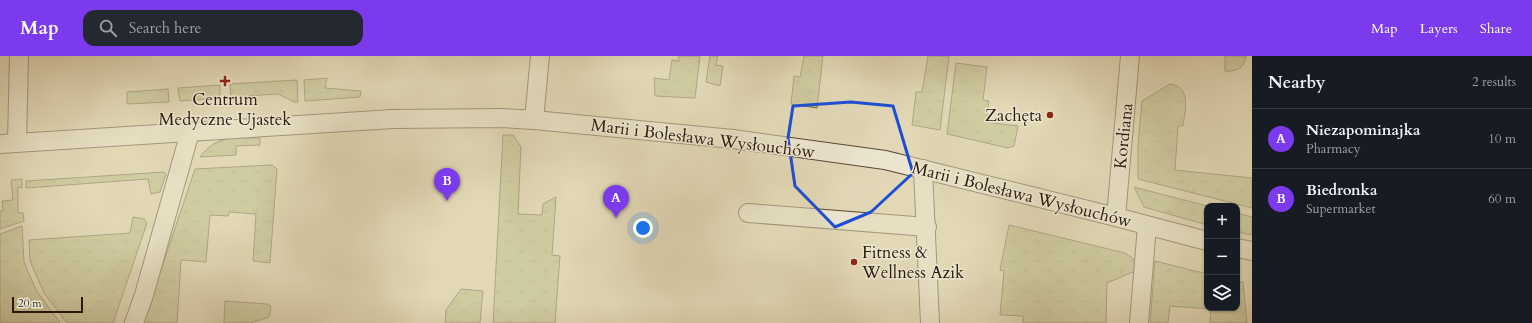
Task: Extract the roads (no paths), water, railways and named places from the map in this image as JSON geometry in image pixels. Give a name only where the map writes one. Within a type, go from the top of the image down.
[{"type":"street","points":[[8,143],[19,56]]},
{"type":"street","points":[[534,120],[540,56]]},
{"type":"street","name":"Kordiana","points":[[1116,217],[1130,56]]},
{"type":"street","name":"Marii i Bolesława Wysłouchów","points":[[8,143],[393,119],[502,118],[534,120],[733,139],[880,159],[1204,240]]},
{"type":"street","points":[[134,323],[144,295],[190,132]]},
{"type":"street","points":[[923,169],[927,227],[930,323]]},
{"type":"street","points":[[748,213],[927,227]]},
{"type":"street","points":[[1139,323],[1146,226]]},
{"type":"street","points":[[1240,249],[1252,251]]},
{"type":"place","name":"Centrum Medyczne Ujastek","points":[[225,81]]},
{"type":"place","name":"Zachęta","points":[[1050,115]]},
{"type":"place","name":"Biedronka","points":[[447,201]]},
{"type":"place","name":"Niezapominajka","points":[[616,218]]},
{"type":"place","name":"Fitness & Wellness Azik","points":[[854,262]]}]
